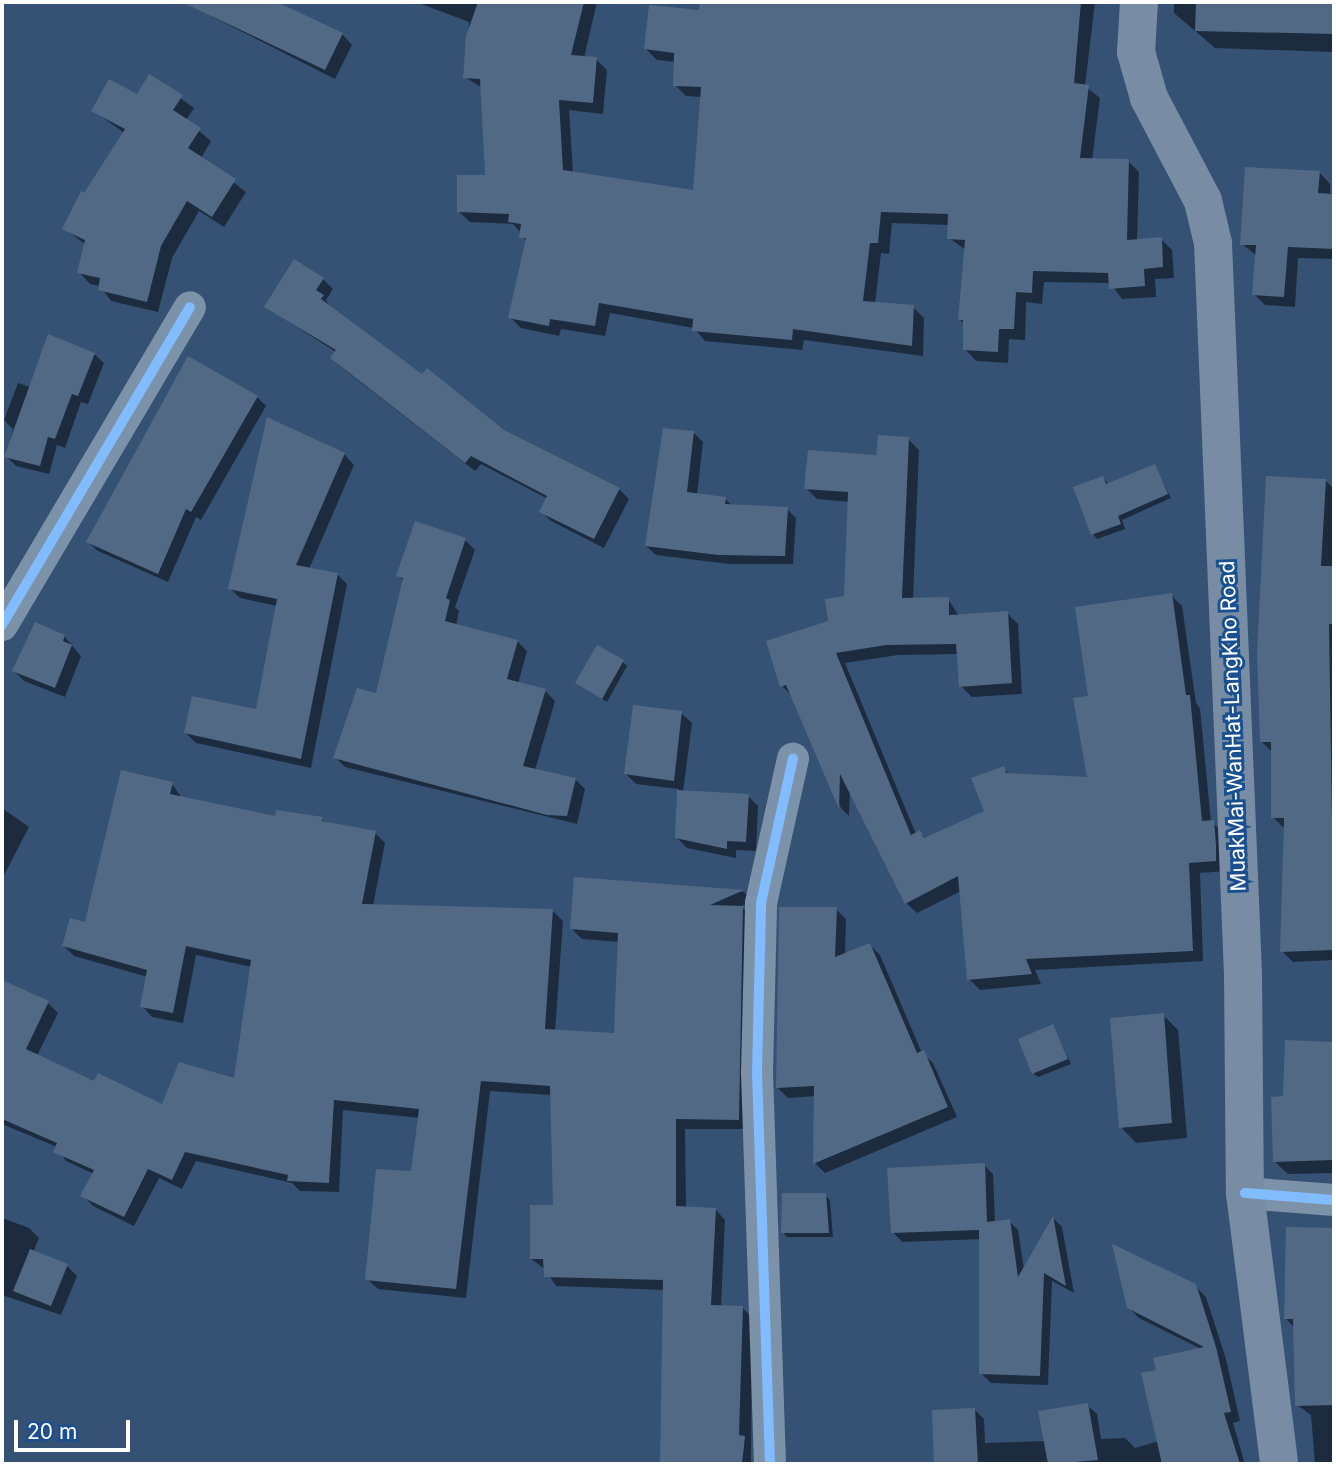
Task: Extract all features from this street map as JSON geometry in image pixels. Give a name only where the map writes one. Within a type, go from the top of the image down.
[{"type":"main road","name":"MuakMai-WanHat-LangKho Road","points":[[1139,2],[1136,52],[1149,98],[1202,201],[1213,243],[1243,975],[1245,1193],[1279,1464]]},
{"type":"street","points":[[2,625],[190,307]]},
{"type":"street","points":[[770,1464],[757,1072],[761,904],[793,759]]},
{"type":"street","points":[[1245,1193],[1334,1200]]},
{"type":"building","points":[[182,2],[277,2],[343,33],[325,70]]},
{"type":"building","points":[[478,2],[584,2],[571,55],[597,57],[593,103],[559,100],[563,170],[693,190],[701,87],[673,86],[674,53],[644,49],[649,5],[699,10],[700,2],[1081,2],[1074,83],[1089,85],[1080,158],[1129,159],[1127,240],[1162,237],[1163,267],[1144,269],[1145,286],[1109,289],[1108,273],[1033,271],[1032,293],[1016,292],[1014,329],[999,329],[998,352],[963,350],[963,320],[958,320],[965,240],[947,239],[948,214],[881,212],[878,243],[870,243],[863,301],[914,305],[912,346],[793,329],[792,340],[692,331],[693,319],[599,303],[595,326],[550,319],[549,326],[508,318],[526,238],[519,238],[521,224],[508,222],[509,214],[457,212],[457,175],[485,175],[480,79],[463,78],[466,36]]},
{"type":"building","points":[[1196,2],[1334,2],[1334,34],[1195,31]]},
{"type":"building","points":[[149,74],[183,95],[173,110],[201,128],[188,148],[236,179],[212,217],[187,201],[161,246],[147,302],[98,290],[100,278],[77,273],[85,240],[62,229],[81,191],[84,193],[125,129],[91,111],[109,79],[137,94]]},
{"type":"building","points":[[1245,167],[1320,171],[1318,193],[1334,194],[1334,249],[1288,247],[1284,297],[1252,295],[1256,245],[1240,245]]},
{"type":"building","points":[[294,259],[324,278],[316,290],[324,295],[321,299],[422,374],[427,368],[504,430],[620,488],[594,539],[539,512],[547,496],[471,456],[465,463],[330,358],[336,350],[264,307]]},
{"type":"building","points":[[48,334],[95,353],[78,396],[72,394],[55,439],[48,437],[40,466],[4,457]]},
{"type":"building","points":[[188,356],[258,396],[191,512],[186,509],[158,574],[86,542]]},
{"type":"building","points":[[267,417],[345,453],[296,565],[338,573],[301,759],[184,733],[192,696],[256,709],[277,599],[228,589]]},
{"type":"building","points":[[663,428],[694,431],[687,492],[726,497],[725,504],[788,507],[785,556],[718,555],[645,546]]},
{"type":"building","points":[[878,435],[909,437],[902,598],[949,597],[949,615],[1008,611],[1012,683],[959,687],[956,644],[886,645],[836,653],[911,835],[920,830],[924,838],[984,811],[971,778],[1004,766],[1006,773],[1087,777],[1073,698],[1088,696],[1075,607],[1172,593],[1186,695],[1190,695],[1202,821],[1214,820],[1216,845],[1216,861],[1189,863],[1193,951],[1026,959],[1032,974],[967,980],[958,876],[905,904],[840,774],[839,809],[786,685],[780,687],[766,641],[828,621],[825,599],[844,596],[848,492],[804,489],[808,450],[876,455]]},
{"type":"building","points":[[1155,464],[1168,494],[1118,516],[1121,524],[1091,535],[1073,487],[1103,476],[1106,484]]},
{"type":"building","points":[[1266,476],[1326,479],[1321,566],[1334,566],[1334,624],[1329,624],[1334,950],[1280,952],[1284,818],[1271,818],[1271,742],[1260,742],[1257,653]]},
{"type":"building","points":[[415,521],[466,538],[446,598],[450,600],[445,621],[518,640],[507,679],[546,689],[523,766],[576,778],[567,816],[547,815],[333,758],[357,688],[376,693],[403,578],[396,576]]},
{"type":"building","points":[[35,622],[65,635],[63,641],[72,645],[55,688],[12,671]]},
{"type":"building","points":[[597,645],[624,660],[602,699],[575,683]]},
{"type":"building","points":[[633,705],[682,711],[674,781],[624,774]]},
{"type":"building","points":[[121,770],[173,782],[170,794],[275,816],[276,810],[323,817],[322,821],[376,831],[362,904],[553,909],[545,1029],[614,1033],[618,933],[570,929],[574,877],[744,890],[710,905],[743,906],[739,1120],[676,1119],[676,1206],[716,1208],[711,1305],[743,1306],[739,1435],[745,1436],[742,1464],[660,1464],[663,1280],[544,1277],[543,1259],[530,1259],[530,1205],[553,1205],[550,1086],[481,1081],[456,1289],[365,1280],[376,1169],[411,1171],[419,1109],[334,1100],[329,1183],[287,1181],[288,1175],[185,1152],[172,1180],[148,1169],[124,1217],[80,1196],[94,1170],[53,1152],[57,1143],[2,1119],[2,980],[49,1001],[26,1049],[94,1081],[98,1073],[162,1104],[179,1062],[234,1078],[251,960],[186,946],[173,1013],[140,1007],[147,970],[62,946],[70,918],[85,922]]},
{"type":"building","points":[[677,790],[749,794],[746,842],[727,841],[727,849],[675,838]]},
{"type":"building","points":[[779,907],[837,907],[835,957],[870,943],[917,1053],[924,1050],[948,1107],[813,1164],[814,1086],[776,1088]]},
{"type":"building","points":[[1164,1013],[1172,1123],[1119,1128],[1110,1018]]},
{"type":"building","points":[[1053,1024],[1068,1059],[1032,1074],[1018,1039]]},
{"type":"building","points":[[1285,1040],[1334,1042],[1333,1160],[1273,1162],[1271,1097],[1283,1096]]},
{"type":"building","points":[[985,1163],[987,1222],[1010,1219],[1018,1277],[1053,1216],[1066,1286],[1044,1273],[1040,1376],[979,1374],[979,1230],[891,1233],[887,1168]]},
{"type":"building","points":[[782,1193],[826,1193],[829,1233],[781,1233]]},
{"type":"building","points":[[1286,1227],[1334,1228],[1334,1405],[1295,1406],[1293,1319],[1284,1319]]},
{"type":"building","points":[[1112,1244],[1196,1284],[1216,1347],[1231,1412],[1224,1413],[1240,1464],[1162,1464],[1141,1373],[1156,1370],[1153,1358],[1204,1347],[1127,1308]]},
{"type":"building","points":[[30,1249],[68,1264],[51,1306],[13,1291]]},
{"type":"building","points":[[1088,1403],[1098,1460],[1048,1464],[1038,1411]]},
{"type":"building","points":[[975,1408],[978,1464],[934,1464],[932,1410]]},
{"type":"cycle path","points":[[2,625],[190,307]]},
{"type":"cycle path","points":[[770,1464],[757,1072],[761,903],[793,759]]},
{"type":"cycle path","points":[[1245,1193],[1334,1200]]}]
